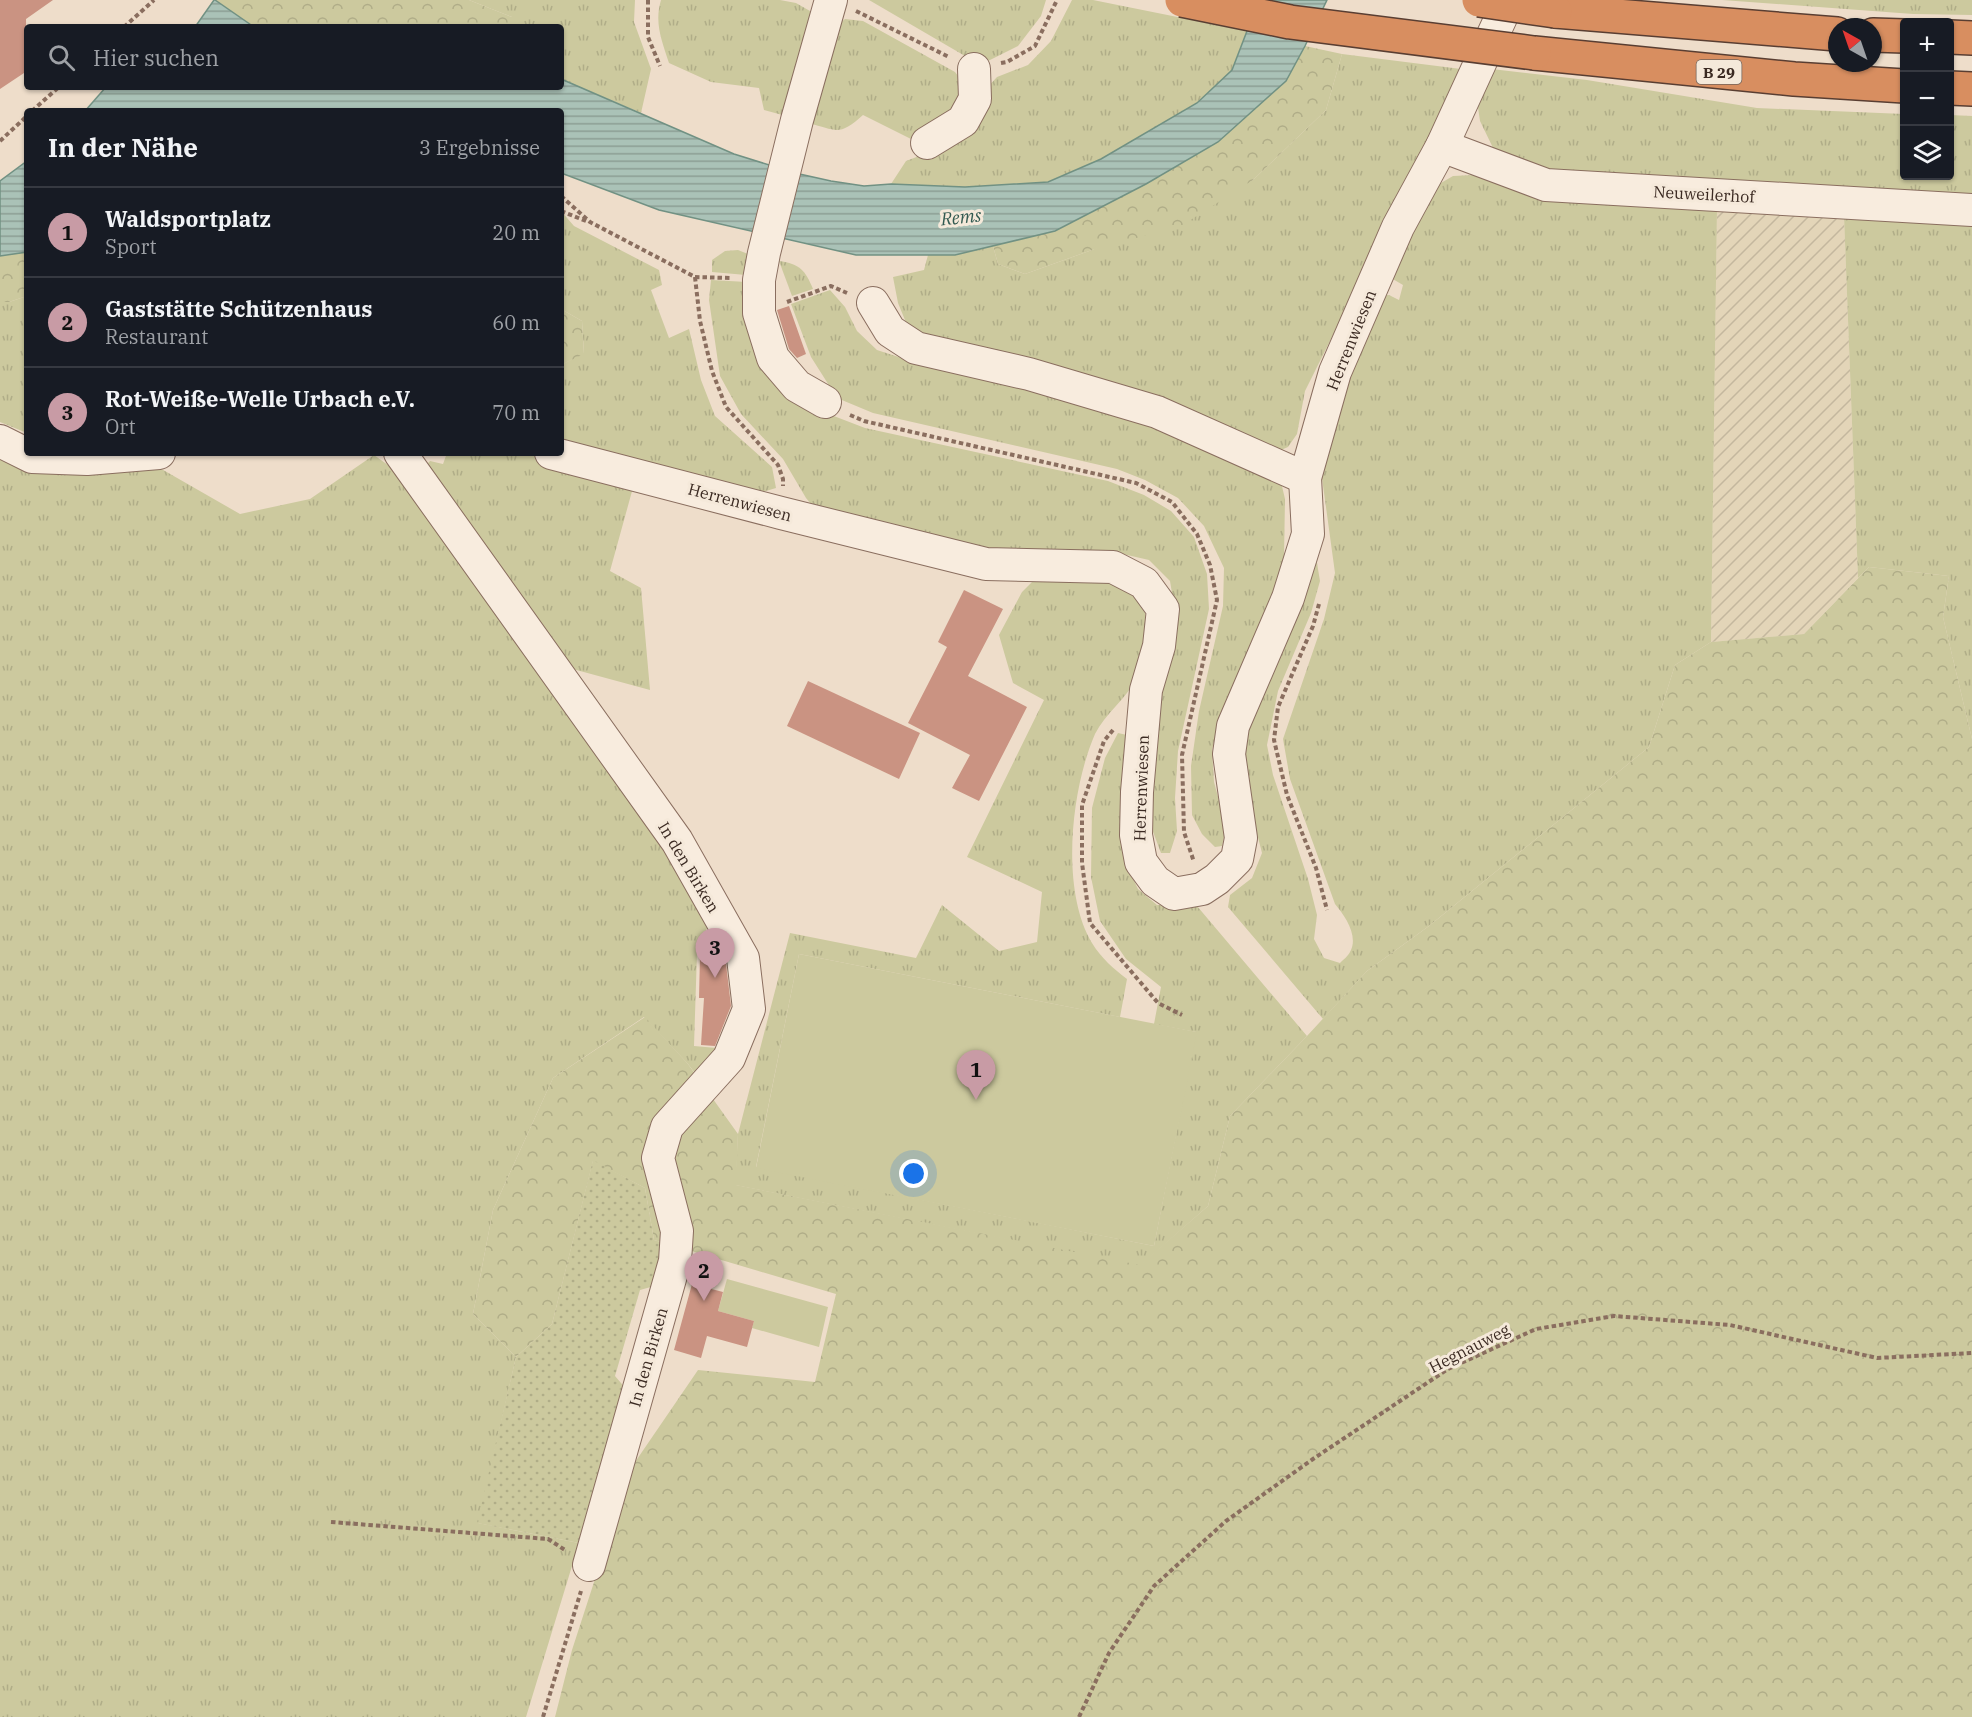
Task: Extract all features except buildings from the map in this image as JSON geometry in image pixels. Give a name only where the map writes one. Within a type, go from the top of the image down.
[{"type":"highway","name":"B 29","points":[[1182,0],[1290,22],[1534,53],[1794,79],[1900,86]]},
{"type":"highway","points":[[1479,0],[1555,10],[1828,33]]},
{"type":"highway","points":[[1882,35],[1900,36]]},
{"type":"highway","points":[[1954,37],[1972,38]]},
{"type":"street","name":"Herrenwiesen","points":[[562,456],[986,564],[1113,567],[1144,583],[1163,609],[1159,646],[1146,690],[1137,792],[1136,835],[1141,862],[1155,881],[1174,894],[1202,889],[1217,879],[1237,859],[1240,838],[1229,754],[1233,726],[1288,598],[1308,534],[1305,478],[1335,372],[1398,227],[1442,146],[1509,0]]},
{"type":"street","points":[[825,402],[797,386],[774,358],[759,313],[762,266],[797,120],[842,5]]},
{"type":"street","points":[[927,143],[963,121],[975,99],[974,69]]},
{"type":"street","name":"Neuweilerhof","points":[[1442,146],[1546,185],[1972,210]]},
{"type":"street","points":[[873,303],[890,331],[916,348],[1029,374],[1157,412],[1305,478]]},
{"type":"street","points":[[0,441],[24,453]]},
{"type":"street","points":[[30,456],[87,459],[123,456]]},
{"type":"street","name":"In den Birken","points":[[402,456],[677,841],[743,958],[749,1009],[729,1058],[667,1127],[658,1158],[677,1231],[675,1261],[589,1565]]},
{"type":"path","points":[[127,24],[154,0]]},
{"type":"path","points":[[648,0],[648,37],[660,66]]},
{"type":"path","points":[[842,5],[974,69],[1007,62],[1035,46],[1057,0]]},
{"type":"path","points":[[35,108],[56,90]]},
{"type":"path","points":[[0,141],[24,119]]},
{"type":"path","points":[[564,199],[590,222]]},
{"type":"path","points":[[564,212],[590,222],[695,277],[762,266]]},
{"type":"path","points":[[695,277],[700,321],[712,371],[726,407],[778,465],[783,479],[781,513]]},
{"type":"path","points":[[759,313],[831,286],[873,303]]},
{"type":"path","points":[[1321,596],[1313,626],[1278,706],[1274,740],[1287,795],[1316,868],[1327,910]]},
{"type":"path","name":"Hegnauweg","points":[[1079,1717],[1109,1653],[1154,1586],[1226,1521],[1313,1459],[1448,1369],[1536,1329],[1614,1316],[1730,1325],[1877,1358],[1972,1353]]},
{"type":"path","points":[[332,1522],[548,1539],[589,1565],[543,1717]]},
{"type":"shaded area","points":[[1717,209],[1844,216],[1858,578],[1804,634],[1711,642]]},
{"type":"green space","points":[[215,0],[469,0],[512,17],[512,24],[250,24]]},
{"type":"green space","points":[[469,0],[635,0],[634,22],[651,69],[641,113],[564,80],[564,24],[512,24],[512,17]]},
{"type":"green space","points":[[661,0],[780,0],[796,3],[810,11],[814,27],[786,116],[764,110],[759,88],[711,82],[669,63],[659,24]]},
{"type":"green space","points":[[869,0],[1046,0],[1041,16],[1018,46],[988,61],[965,56]]},
{"type":"green space","points":[[1072,0],[1093,0],[1247,31],[1232,70],[1197,103],[1101,159],[1048,182],[965,187],[891,184],[906,161],[956,142],[985,90],[997,77],[1028,65],[1051,41]]},
{"type":"green space","points":[[1722,0],[1972,0],[1972,15],[1913,14]]},
{"type":"green space","points":[[845,19],[863,21],[955,72],[965,85],[962,106],[913,140],[863,115],[849,126],[838,130],[809,123],[835,27]]},
{"type":"green space","points":[[1305,46],[1342,54],[1326,110],[1253,180],[1181,226],[1092,250],[1025,274],[998,264],[993,246],[1055,231],[1146,184],[1218,142],[1286,81]]},
{"type":"green space","points":[[1342,54],[1461,69],[1430,141],[1305,391],[1297,434],[1288,447],[1274,453],[943,347],[907,325],[898,303],[893,277],[924,270],[928,255],[955,255],[993,246],[998,264],[1025,274],[1092,250],[1253,180],[1326,110]]},
{"type":"green space","points":[[1483,68],[1587,80],[1757,108],[1900,114],[1900,180],[1954,180],[1954,115],[1972,116],[1972,204],[1527,170],[1495,152],[1480,121],[1476,94]]},
{"type":"green space","points":[[1495,174],[1717,209],[1711,642],[1675,665],[1649,747],[1429,926],[1367,971],[1323,1019],[1228,907],[1230,895],[1252,878],[1262,853],[1246,791],[1242,747],[1310,563],[1317,563],[1320,581],[1311,613],[1278,691],[1267,745],[1273,775],[1308,879],[1317,915],[1314,939],[1324,958],[1340,963],[1350,952],[1352,933],[1347,920],[1335,904],[1290,779],[1283,739],[1324,619],[1335,573],[1322,478],[1349,364],[1373,296],[1389,295],[1399,300],[1403,285],[1391,278],[1434,187],[1453,176]]},
{"type":"green space","points":[[564,214],[574,226],[659,270],[662,285],[651,290],[669,338],[689,329],[701,380],[715,416],[772,467],[776,488],[753,495],[564,441],[564,363],[584,353],[582,321],[564,311]]},
{"type":"green space","points":[[1844,216],[1972,223],[1972,739],[1943,617],[1949,576],[1869,567],[1858,578]]},
{"type":"green space","points":[[738,250],[748,254],[746,275],[712,272],[712,260],[725,251]]},
{"type":"green space","points":[[24,252],[24,297],[9,302],[0,302],[0,256]]},
{"type":"green space","points":[[779,261],[801,269],[813,289],[792,296]]},
{"type":"green space","points":[[711,280],[747,282],[747,304],[826,413],[865,428],[1108,481],[1144,495],[1171,511],[1194,537],[1207,574],[1209,609],[1178,751],[1175,798],[1177,831],[1170,853],[1161,853],[1152,829],[1148,761],[1175,611],[1170,581],[1149,560],[1114,552],[995,551],[821,516],[806,498],[783,459],[741,414],[720,376],[709,300]]},
{"type":"green space","points":[[830,290],[845,307],[857,331],[877,350],[914,362],[1102,400],[1281,482],[1285,499],[1284,557],[1279,583],[1219,719],[1212,750],[1214,782],[1224,819],[1225,833],[1222,846],[1215,847],[1202,834],[1192,815],[1191,766],[1199,711],[1223,606],[1224,568],[1204,526],[1178,498],[1145,480],[1117,469],[873,413],[837,398],[811,357],[791,304]]},
{"type":"green space","points":[[24,297],[24,432],[0,422],[0,302],[9,302]]},
{"type":"green space","points":[[564,311],[582,321],[584,354],[564,364]]},
{"type":"green space","points":[[373,456],[417,486],[711,918],[697,953],[694,1046],[728,1049],[701,1081],[644,1017],[553,1078],[493,1210],[473,1314],[516,1357],[478,1523],[579,1543],[526,1717],[0,1717],[0,458],[67,474],[158,467],[240,514],[310,499]]},
{"type":"green space","points":[[446,456],[539,456],[634,484],[610,571],[641,588],[650,690],[569,668],[425,466],[430,461],[443,464]]},
{"type":"green space","points":[[1869,567],[1949,576],[1943,617],[1972,739],[1972,1717],[555,1717],[572,1650],[631,1468],[698,1370],[815,1382],[836,1294],[654,1240],[645,1188],[593,1161],[552,1324],[516,1357],[473,1314],[493,1210],[553,1078],[645,1017],[688,1064],[738,1134],[736,1185],[1140,1265],[1208,1206],[1230,1116],[1367,971],[1429,926],[1649,747],[1675,665],[1711,642],[1804,634]]},
{"type":"green space","points":[[1097,576],[1131,589],[1142,604],[1146,621],[1145,639],[1136,679],[1099,727],[1087,757],[1080,782],[1072,839],[1076,896],[1082,921],[1099,954],[1127,979],[1120,1017],[799,954],[756,1167],[1154,1246],[1196,1032],[1154,1024],[1161,987],[1126,959],[1100,921],[1091,877],[1092,808],[1105,758],[1118,733],[1127,735],[1125,862],[1138,889],[1157,905],[1197,906],[1307,1036],[1230,1116],[1208,1206],[1140,1266],[735,1185],[738,1134],[790,933],[916,958],[942,905],[999,951],[1037,942],[1042,892],[967,857],[1044,700],[1013,683],[999,635],[1022,592],[1032,582]]},
{"type":"green space","points":[[799,954],[1197,1032],[1154,1246],[756,1168]]},
{"type":"green space","points":[[593,1160],[645,1188],[654,1240],[668,1244],[658,1285],[640,1290],[615,1376],[627,1390],[579,1543],[477,1523],[516,1357],[552,1324]]},
{"type":"green space","points":[[727,1279],[828,1307],[819,1347],[752,1328],[754,1321],[718,1311]]},
{"type":"water","points":[[215,0],[250,24],[197,24]]},
{"type":"water","name":"Rems","points":[[1256,0],[1327,0],[1286,81],[1218,142],[1146,184],[1055,231],[955,255],[856,255],[659,210],[564,174],[564,108],[88,108],[103,90],[564,90],[564,80],[734,154],[795,173],[831,181],[864,186],[891,184],[965,187],[1048,182],[1101,159],[1197,103],[1232,70]]},
{"type":"water","points":[[24,163],[24,252],[0,256],[0,181]]},
{"type":"place","name":"Rot-Weiße-Welle Urbach e.V.","points":[[715,978]]},
{"type":"place","name":"Waldsportplatz","points":[[976,1100]]},
{"type":"place","name":"Gaststätte Schützenhaus","points":[[704,1301]]}]
